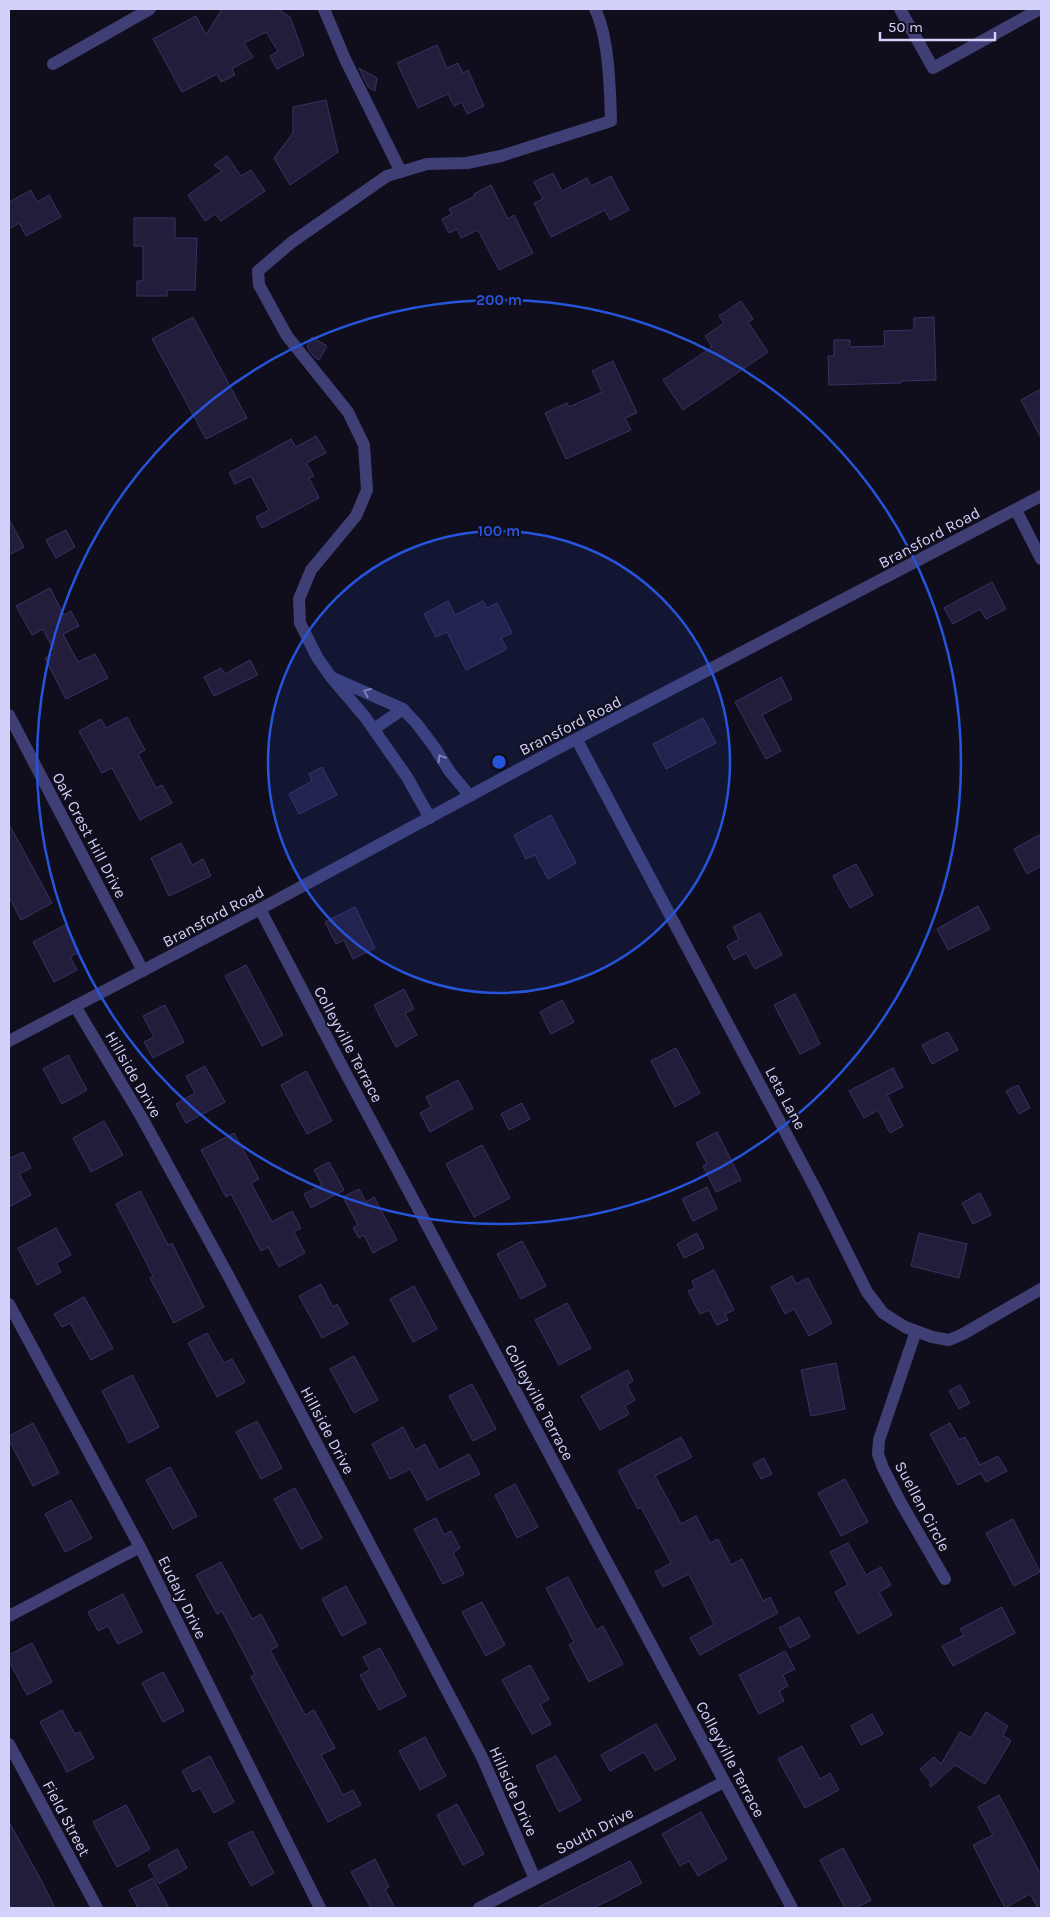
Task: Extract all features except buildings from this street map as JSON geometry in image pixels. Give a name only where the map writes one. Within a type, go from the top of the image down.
[{"type":"street","points":[[53,64],[150,9]]},
{"type":"street","points":[[324,9],[345,59],[401,172]]},
{"type":"street","points":[[430,818],[407,777],[374,730],[317,657],[300,623],[299,599],[311,570],[356,516],[367,490],[364,445],[348,412],[287,336],[259,285],[258,271],[292,242],[387,176],[427,164],[467,163],[501,156],[611,121],[609,76],[600,19],[595,9]]},
{"type":"street","points":[[900,9],[933,68],[1040,9]]},
{"type":"street","name":"Bransford Road","points":[[9,1041],[1041,496]]},
{"type":"street","points":[[1016,510],[1041,559]]},
{"type":"street","points":[[331,677],[403,709],[417,724],[450,772],[470,796]]},
{"type":"street","points":[[374,730],[403,709]]},
{"type":"street","name":"Oak Crest Hill Drive","points":[[9,715],[143,971]]},
{"type":"street","name":"Leta Lane","points":[[577,740],[816,1190],[868,1292],[883,1313],[905,1327],[932,1337],[949,1340],[963,1334],[1041,1289]]},
{"type":"street","name":"Colleyville Terrace","points":[[260,909],[792,1908]]},
{"type":"street","name":"Hillside Drive","points":[[76,1006],[142,1118],[228,1275],[482,1757],[535,1879]]},
{"type":"street","name":"Eudaly Drive","points":[[9,1304],[140,1547],[320,1908]]},
{"type":"street","name":"Suellen Circle","points":[[916,1331],[879,1440],[878,1454],[901,1503],[945,1579]]},
{"type":"street","points":[[9,1616],[140,1547]]},
{"type":"street","name":"Field Street","points":[[9,1744],[97,1908]]},
{"type":"street","name":"South Drive","points":[[479,1908],[724,1782]]}]
